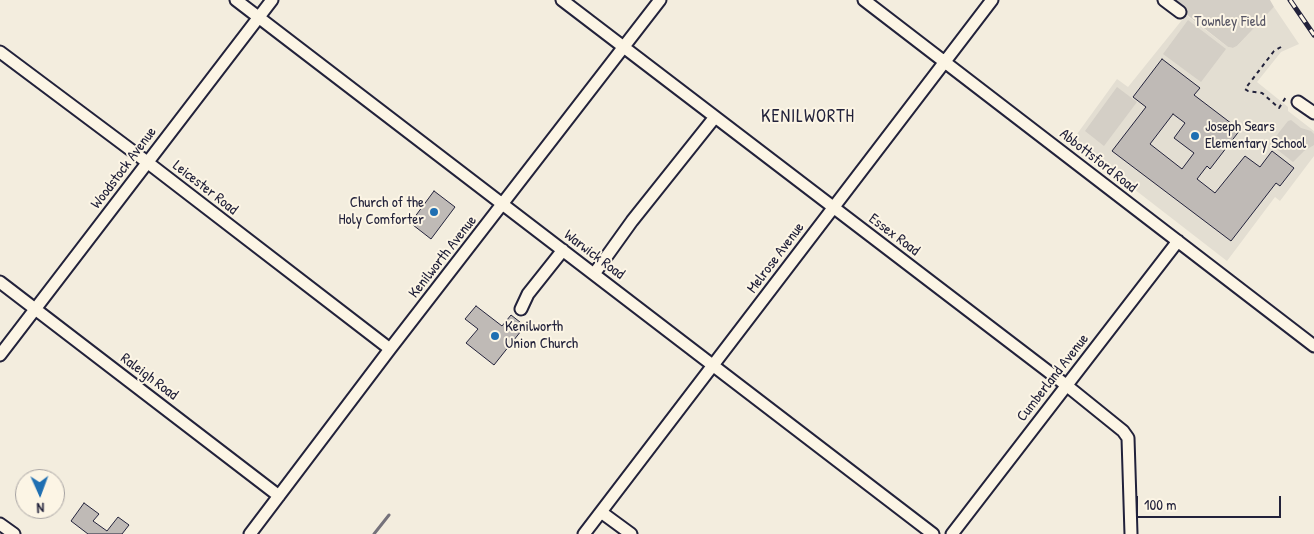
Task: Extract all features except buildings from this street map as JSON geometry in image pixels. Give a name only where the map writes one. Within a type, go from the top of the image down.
[{"type":"street","name":"Warwick Road","points":[[236,0],[933,534]]},
{"type":"street","name":"Woodstock Avenue","points":[[0,355],[272,0]]},
{"type":"street","name":"Essex Road","points":[[562,0],[1123,430],[1128,438],[1131,534]]},
{"type":"street","name":"Kenilworth Avenue","points":[[250,534],[390,349],[660,0]]},
{"type":"street","name":"Abbottsford Road","points":[[864,0],[1314,346]]},
{"type":"street","name":"Melrose Avenue","points":[[584,534],[992,0]]},
{"type":"street","points":[[1164,0],[1180,12]]},
{"type":"street","name":"Leicester Road","points":[[0,52],[148,162],[390,349]]},
{"type":"street","points":[[1298,102],[1314,113]]},
{"type":"street","points":[[594,274],[632,221],[715,117]]},
{"type":"street","name":"Cumberland Avenue","points":[[952,534],[1178,241]]},
{"type":"street","points":[[521,309],[528,294],[563,250]]},
{"type":"street","name":"Raleigh Road","points":[[0,282],[279,496]]},
{"type":"street","points":[[601,512],[630,534]]},
{"type":"street","points":[[0,524],[14,534]]},
{"type":"path","points":[[1281,47],[1274,51],[1245,89],[1262,93],[1279,108],[1286,98]]},
{"type":"shaded area","name":"Joseph Sears Elementary School","points":[[1274,7],[1299,44],[1281,52],[1257,82],[1288,107],[1288,111],[1314,131],[1314,156],[1280,201],[1275,197],[1227,261],[1072,141],[1117,79],[1128,87],[1186,15],[1228,47],[1233,48]]},
{"type":"green space","name":"Townley Field","points":[[1168,0],[1270,0],[1274,7],[1233,48],[1228,47]]},
{"type":"green space","points":[[1188,20],[1226,49],[1201,82],[1163,54]]},
{"type":"green space","points":[[1117,87],[1137,102],[1104,146],[1085,131]]},
{"type":"green space","points":[[1291,120],[1301,128],[1314,134],[1314,145],[1304,151],[1293,162],[1270,144],[1288,121]]},
{"type":"waterway","points":[[374,534],[389,515]]},
{"type":"railway","points":[[1290,0],[1314,35]]},
{"type":"place","name":"Joseph Sears Elementary School","points":[[1195,136]]},
{"type":"place","name":"Church of the Holy Comforter","points":[[434,212]]},
{"type":"place","name":"Kenilworth Union Church","points":[[495,336]]},
{"type":"district","name":"KENILWORTH","points":[[808,117]]}]
